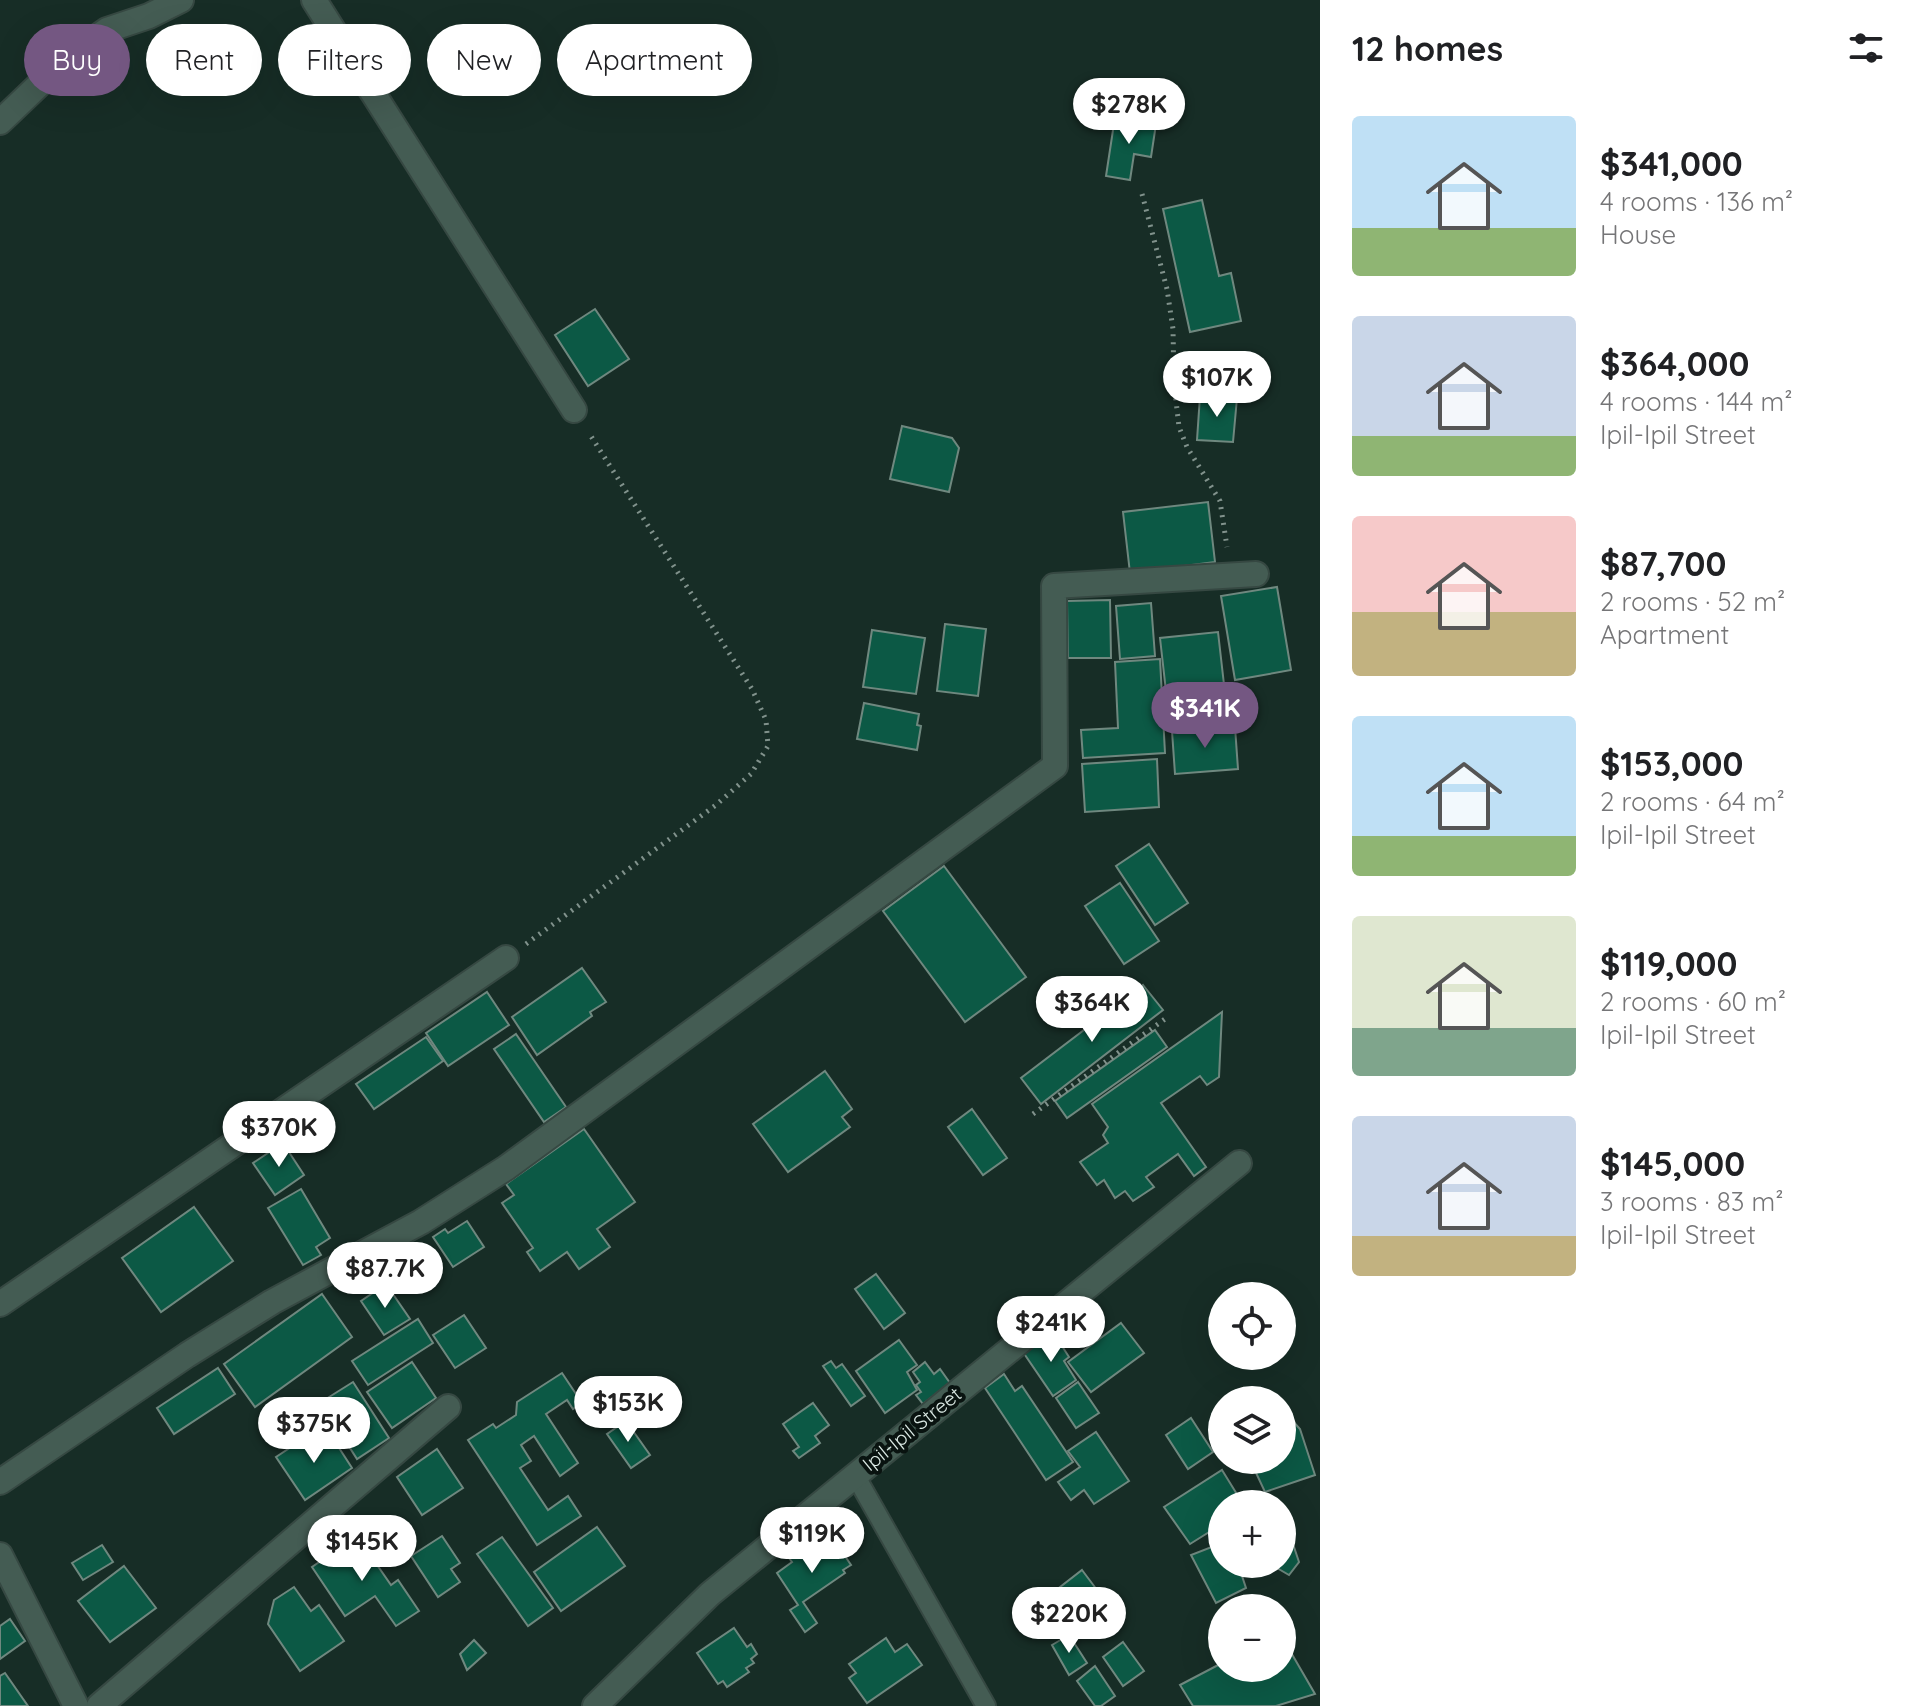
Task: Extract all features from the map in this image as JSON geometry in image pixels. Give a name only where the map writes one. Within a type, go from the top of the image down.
[{"type":"street","points":[[0,122],[67,58],[107,30],[149,16],[181,0]]},
{"type":"street","points":[[314,0],[574,410]]},
{"type":"street","points":[[0,1482],[187,1355],[272,1302],[421,1222],[506,1168],[1055,766],[1054,586],[1244,575]]},
{"type":"street","points":[[0,1304],[506,958]]},
{"type":"street","name":"Ipil-Ipil Street","points":[[595,1706],[710,1594],[1239,1163]]},
{"type":"street","points":[[99,1706],[448,1407]]},
{"type":"street","points":[[0,1555],[76,1706]]},
{"type":"lane","points":[[855,1475],[986,1706]]},
{"type":"path","points":[[1142,194],[1167,289],[1173,329],[1179,427],[1187,447],[1220,501],[1244,575]]},
{"type":"path","points":[[506,958],[716,805],[751,774],[768,746],[766,720],[752,689],[574,410]]},
{"type":"path","points":[[1033,1114],[1165,1019]]},
{"type":"building","points":[[1115,117],[1156,124],[1151,157],[1134,154],[1130,180],[1106,176]]},
{"type":"building","points":[[1202,200],[1219,276],[1231,273],[1241,321],[1190,332],[1163,209]]},
{"type":"building","points":[[595,309],[629,359],[588,386],[555,335]]},
{"type":"building","points":[[1206,365],[1207,391],[1184,392],[1184,366]]},
{"type":"building","points":[[1200,396],[1237,398],[1233,442],[1197,440]]},
{"type":"building","points":[[902,426],[952,438],[959,448],[949,492],[890,479]]},
{"type":"building","points":[[1208,502],[1215,562],[1130,573],[1123,512]]},
{"type":"building","points":[[1277,587],[1291,670],[1235,680],[1221,596]]},
{"type":"building","points":[[1110,600],[1111,658],[1068,658],[1067,601]]},
{"type":"building","points":[[1151,603],[1155,656],[1120,659],[1116,606]]},
{"type":"building","points":[[945,624],[986,629],[978,696],[937,691]]},
{"type":"building","points":[[872,630],[925,638],[916,694],[863,687]]},
{"type":"building","points":[[1218,632],[1227,711],[1169,718],[1160,638]]},
{"type":"building","points":[[1160,659],[1165,753],[1083,758],[1081,730],[1118,728],[1115,662]]},
{"type":"building","points":[[864,703],[919,714],[917,725],[921,726],[917,750],[857,739]]},
{"type":"building","points":[[1235,727],[1238,769],[1175,774],[1172,731]]},
{"type":"building","points":[[1157,759],[1159,807],[1085,812],[1082,764]]},
{"type":"building","points":[[1149,844],[1188,903],[1155,925],[1116,866]]},
{"type":"building","points":[[944,866],[1026,977],[965,1022],[883,911]]},
{"type":"building","points":[[1120,883],[1159,941],[1124,964],[1085,906]]},
{"type":"building","points":[[582,968],[606,1002],[590,1012],[592,1016],[537,1055],[512,1017]]},
{"type":"building","points":[[1143,985],[1163,1010],[1041,1104],[1021,1078]]},
{"type":"building","points":[[487,992],[509,1025],[448,1066],[426,1033]]},
{"type":"building","points":[[1222,1012],[1219,1077],[1207,1085],[1200,1076],[1161,1103],[1206,1167],[1194,1176],[1178,1154],[1146,1177],[1154,1187],[1133,1201],[1125,1191],[1115,1198],[1104,1180],[1097,1185],[1080,1162],[1108,1143],[1103,1135],[1108,1127],[1092,1104]]},
{"type":"building","points":[[1155,1030],[1167,1047],[1067,1118],[1055,1101]]},
{"type":"building","points":[[516,1034],[566,1107],[544,1122],[494,1049]]},
{"type":"building","points":[[426,1037],[443,1061],[374,1109],[356,1084]]},
{"type":"building","points":[[825,1071],[852,1109],[842,1117],[850,1127],[788,1172],[753,1124]]},
{"type":"building","points":[[972,1109],[1007,1158],[983,1175],[948,1127]]},
{"type":"building","points":[[584,1129],[635,1202],[597,1229],[610,1247],[579,1269],[567,1252],[540,1271],[527,1252],[533,1248],[502,1203],[514,1195],[506,1184]]},
{"type":"building","points":[[283,1143],[304,1175],[275,1195],[253,1163]]},
{"type":"building","points":[[301,1189],[330,1238],[316,1247],[321,1255],[303,1265],[268,1208]]},
{"type":"building","points":[[194,1207],[233,1261],[161,1312],[122,1258]]},
{"type":"building","points":[[467,1221],[484,1247],[453,1267],[433,1237],[445,1229],[448,1233]]},
{"type":"building","points":[[876,1274],[905,1313],[884,1329],[855,1289]]},
{"type":"building","points":[[386,1284],[410,1319],[384,1335],[361,1301]]},
{"type":"building","points":[[322,1294],[352,1337],[255,1407],[224,1364]]},
{"type":"building","points":[[464,1315],[486,1348],[455,1368],[433,1335]]},
{"type":"building","points":[[418,1319],[433,1343],[368,1385],[352,1361]]},
{"type":"building","points":[[1121,1323],[1144,1353],[1091,1392],[1068,1362]]},
{"type":"building","points":[[1053,1332],[1069,1357],[1064,1361],[1076,1380],[1053,1396],[1023,1352]]},
{"type":"building","points":[[899,1340],[917,1365],[907,1372],[917,1390],[885,1413],[856,1371]]},
{"type":"building","points":[[831,1361],[836,1368],[842,1364],[865,1396],[851,1406],[823,1366]]},
{"type":"building","points":[[412,1362],[436,1398],[392,1428],[367,1392]]},
{"type":"building","points":[[925,1362],[934,1374],[940,1369],[950,1383],[923,1404],[916,1395],[921,1392],[916,1385],[920,1382],[913,1372]]},
{"type":"building","points":[[218,1368],[235,1394],[174,1434],[157,1408]]},
{"type":"building","points":[[562,1373],[582,1403],[573,1409],[567,1400],[546,1414],[578,1463],[560,1476],[534,1436],[521,1445],[531,1461],[520,1468],[548,1510],[568,1496],[581,1516],[537,1545],[468,1440],[493,1424],[496,1428],[516,1415],[517,1402]]},
{"type":"building","points":[[1004,1374],[1015,1391],[1022,1386],[1073,1462],[1046,1480],[985,1388]]},
{"type":"building","points":[[353,1382],[389,1438],[357,1459],[336,1426],[341,1423],[326,1399]]},
{"type":"building","points":[[1078,1382],[1099,1413],[1076,1428],[1056,1398]]},
{"type":"building","points":[[813,1403],[829,1425],[815,1436],[820,1443],[799,1458],[793,1451],[799,1447],[783,1424]]},
{"type":"building","points":[[1191,1418],[1208,1444],[1208,1455],[1188,1469],[1166,1435]]},
{"type":"building","points":[[626,1421],[650,1455],[631,1468],[607,1434]]},
{"type":"building","points":[[1296,1425],[1315,1475],[1264,1490],[1257,1474],[1296,1474]]},
{"type":"building","points":[[1096,1432],[1129,1481],[1094,1504],[1084,1490],[1071,1500],[1058,1482],[1080,1467],[1068,1451]]},
{"type":"building","points":[[330,1434],[352,1468],[305,1500],[276,1457],[308,1436],[314,1445]]},
{"type":"building","points":[[437,1449],[463,1488],[422,1515],[397,1477]]},
{"type":"building","points":[[1216,1474],[1224,1474],[1234,1490],[1208,1490],[1208,1533],[1190,1544],[1164,1507]]},
{"type":"building","points":[[597,1527],[625,1566],[561,1611],[534,1572]]},
{"type":"building","points":[[357,1536],[391,1585],[398,1580],[419,1611],[396,1626],[375,1596],[345,1616],[312,1567]]},
{"type":"building","points":[[442,1536],[460,1563],[451,1569],[460,1582],[438,1597],[411,1556]]},
{"type":"building","points":[[820,1536],[825,1542],[832,1537],[851,1565],[843,1570],[845,1573],[803,1602],[817,1623],[805,1632],[790,1610],[798,1605],[777,1573],[792,1562],[789,1558]]},
{"type":"building","points":[[502,1537],[553,1608],[528,1626],[477,1554]]},
{"type":"building","points":[[102,1545],[113,1562],[83,1580],[72,1563]]},
{"type":"building","points":[[1208,1548],[1208,1578],[1243,1578],[1246,1588],[1234,1594],[1211,1594],[1191,1555]]},
{"type":"building","points":[[124,1566],[156,1608],[110,1642],[78,1601]]},
{"type":"building","points":[[1082,1570],[1097,1590],[1070,1610],[1055,1591]]},
{"type":"building","points":[[294,1587],[311,1611],[319,1605],[344,1641],[300,1671],[268,1624],[274,1600]]},
{"type":"building","points":[[10,1619],[25,1641],[0,1659],[0,1626]]},
{"type":"building","points":[[734,1628],[747,1647],[751,1644],[757,1654],[751,1659],[754,1663],[746,1668],[749,1672],[727,1687],[723,1681],[718,1684],[697,1653]]},
{"type":"building","points":[[1069,1635],[1087,1663],[1069,1675],[1052,1645]]},
{"type":"building","points":[[886,1638],[895,1652],[907,1644],[922,1665],[867,1703],[849,1678],[856,1673],[849,1664]]},
{"type":"building","points":[[474,1640],[486,1653],[467,1670],[460,1654]]},
{"type":"building","points":[[1123,1642],[1144,1671],[1123,1686],[1103,1657]]},
{"type":"building","points":[[1296,1661],[1315,1694],[1276,1706],[1193,1706],[1180,1685],[1208,1670],[1208,1682],[1296,1682]]},
{"type":"building","points":[[1095,1666],[1115,1696],[1101,1706],[1095,1706],[1077,1681]]},
{"type":"building","points":[[5,1673],[28,1706],[0,1706],[0,1676]]}]
